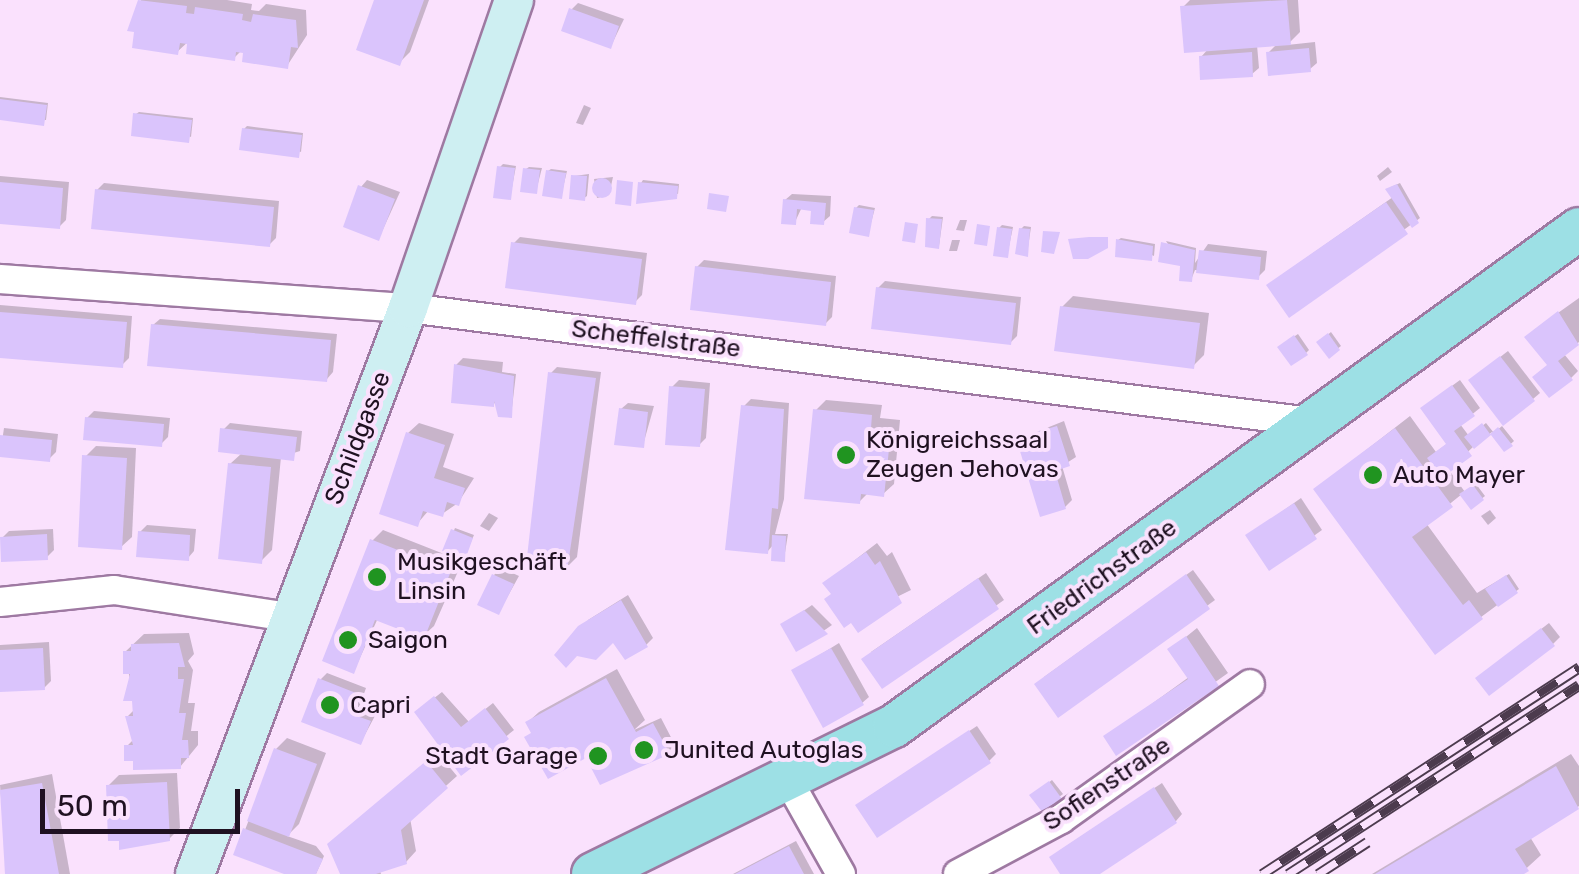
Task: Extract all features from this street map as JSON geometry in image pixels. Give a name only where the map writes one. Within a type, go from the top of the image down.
[{"type":"main road","name":"Friedrichstraße","points":[[594,874],[894,726],[1579,229]]},
{"type":"street","name":"Schildgasse","points":[[195,874],[408,308],[514,0]]},
{"type":"street","name":"Scheffelstraße","points":[[0,279],[408,308],[1310,422]]},
{"type":"street","points":[[0,602],[114,590],[294,618]]},
{"type":"street","name":"Sofienstraße","points":[[958,874],[1061,819],[1250,684]]},
{"type":"street","points":[[788,780],[841,874]]},
{"type":"building","points":[[138,0],[187,6],[186,13],[194,14],[195,7],[243,14],[242,20],[251,22],[253,14],[296,20],[298,48],[291,47],[288,69],[242,62],[243,53],[236,52],[235,61],[186,54],[187,44],[180,43],[178,55],[132,48],[134,32],[127,31]]},
{"type":"building","points":[[374,0],[424,0],[400,66],[356,50]]},
{"type":"building","points":[[1287,0],[1291,45],[1184,53],[1180,6]]},
{"type":"building","points":[[569,8],[619,26],[611,49],[561,31]]},
{"type":"building","points":[[1309,48],[1311,72],[1268,76],[1266,52]]},
{"type":"building","points":[[1252,52],[1253,77],[1200,80],[1199,56]]},
{"type":"building","points":[[0,99],[47,105],[44,126],[0,120]]},
{"type":"building","points":[[133,113],[192,120],[189,143],[131,136]]},
{"type":"building","points":[[242,128],[302,135],[299,158],[239,150]]},
{"type":"building","points":[[497,166],[515,168],[511,200],[493,198]]},
{"type":"building","points":[[523,168],[540,170],[537,194],[520,192]]},
{"type":"building","points":[[546,170],[566,173],[562,199],[542,196]]},
{"type":"building","points":[[571,175],[587,176],[585,201],[569,199]]},
{"type":"building","points":[[598,178],[606,178],[612,188],[606,198],[598,198],[592,192],[592,184]]},
{"type":"building","points":[[617,180],[633,182],[631,206],[615,204]]},
{"type":"building","points":[[0,182],[63,188],[60,229],[0,224]]},
{"type":"building","points":[[638,182],[678,186],[677,199],[636,204]]},
{"type":"building","points":[[1397,184],[1419,223],[1412,228],[1385,189]]},
{"type":"building","points":[[358,185],[395,199],[379,241],[343,227]]},
{"type":"building","points":[[95,189],[274,207],[270,247],[91,229]]},
{"type":"building","points":[[709,193],[729,196],[726,212],[707,209]]},
{"type":"building","points":[[783,199],[826,203],[824,225],[810,224],[811,211],[797,209],[796,225],[781,224]]},
{"type":"building","points":[[1386,202],[1408,234],[1289,318],[1266,285]]},
{"type":"building","points":[[854,207],[874,210],[869,237],[849,233]]},
{"type":"building","points":[[926,218],[942,219],[939,249],[925,247]]},
{"type":"building","points":[[905,222],[918,224],[915,243],[902,241]]},
{"type":"building","points":[[977,224],[990,226],[987,246],[974,244]]},
{"type":"building","points":[[997,227],[1012,229],[1008,258],[993,256]]},
{"type":"building","points":[[1019,228],[1030,229],[1028,257],[1015,254]]},
{"type":"building","points":[[1043,231],[1060,232],[1054,254],[1041,252]]},
{"type":"building","points":[[1108,237],[1108,248],[1088,259],[1073,259],[1068,239]]},
{"type":"building","points":[[1116,239],[1153,246],[1152,261],[1115,257]]},
{"type":"building","points":[[511,242],[642,259],[636,305],[505,288]]},
{"type":"building","points":[[1161,242],[1195,250],[1192,282],[1179,281],[1180,266],[1158,262]]},
{"type":"building","points":[[1199,250],[1261,257],[1259,280],[1196,273]]},
{"type":"building","points":[[695,266],[831,282],[826,326],[690,310]]},
{"type":"building","points":[[876,287],[1016,303],[1011,345],[871,329]]},
{"type":"building","points":[[1060,306],[1200,323],[1194,369],[1054,351]]},
{"type":"building","points":[[1558,311],[1579,345],[1558,361],[1573,380],[1549,398],[1532,377],[1547,365],[1524,337]]},
{"type":"building","points":[[0,312],[127,322],[123,368],[0,358]]},
{"type":"building","points":[[151,324],[331,340],[327,382],[147,366]]},
{"type":"building","points":[[1328,333],[1340,350],[1329,359],[1316,342]]},
{"type":"building","points":[[1294,335],[1308,355],[1291,366],[1277,347]]},
{"type":"building","points":[[1500,356],[1535,401],[1503,426],[1468,380]]},
{"type":"building","points":[[454,364],[514,376],[512,418],[498,417],[494,401],[494,407],[451,403]]},
{"type":"building","points":[[548,372],[596,378],[567,571],[526,566]]},
{"type":"building","points":[[1452,385],[1475,416],[1454,431],[1472,456],[1442,478],[1427,458],[1446,444],[1420,408]]},
{"type":"building","points":[[669,386],[705,389],[700,447],[665,445]]},
{"type":"building","points":[[741,405],[784,409],[778,509],[772,508],[768,554],[725,550]]},
{"type":"building","points":[[619,408],[648,412],[644,448],[614,445]]},
{"type":"building","points":[[813,409],[872,415],[871,428],[891,430],[884,497],[861,494],[860,504],[804,499]]},
{"type":"building","points":[[85,417],[164,424],[162,447],[83,440]]},
{"type":"building","points":[[1482,423],[1490,434],[1498,427],[1513,446],[1504,452],[1491,435],[1474,449],[1464,437]]},
{"type":"building","points":[[1057,426],[1070,466],[1055,471],[1066,509],[1040,517],[1016,438]]},
{"type":"building","points":[[220,428],[297,437],[294,461],[218,452]]},
{"type":"building","points":[[1395,428],[1453,507],[1412,537],[1463,605],[1469,600],[1483,619],[1435,655],[1313,489]]},
{"type":"building","points":[[406,432],[445,445],[434,478],[465,488],[459,506],[447,502],[443,517],[423,511],[418,527],[379,514]]},
{"type":"building","points":[[0,435],[52,440],[50,462],[0,457]]},
{"type":"building","points":[[82,455],[127,458],[122,550],[78,547]]},
{"type":"building","points":[[228,463],[271,467],[262,564],[218,559]]},
{"type":"building","points":[[1473,485],[1484,500],[1471,510],[1459,494]]},
{"type":"building","points":[[1294,503],[1317,539],[1269,571],[1245,535]]},
{"type":"building","points":[[451,529],[473,538],[465,560],[442,551]]},
{"type":"building","points":[[138,531],[190,535],[189,561],[136,557]]},
{"type":"building","points":[[47,534],[48,560],[1,562],[0,537]]},
{"type":"building","points":[[772,535],[786,536],[785,562],[771,561]]},
{"type":"building","points":[[370,539],[451,571],[424,639],[375,620],[354,674],[322,661]]},
{"type":"building","points":[[866,552],[875,565],[880,561],[902,603],[858,633],[851,623],[844,628],[824,599],[831,594],[822,583]]},
{"type":"building","points":[[492,574],[514,584],[499,615],[477,605]]},
{"type":"building","points":[[1186,574],[1210,609],[1058,718],[1034,684]]},
{"type":"building","points":[[1506,575],[1518,593],[1498,607],[1485,589]]},
{"type":"building","points":[[978,578],[999,609],[882,689],[861,659]]},
{"type":"building","points":[[621,600],[648,647],[625,660],[613,643],[596,660],[577,656],[566,668],[554,655],[578,626]]},
{"type":"building","points":[[804,610],[828,634],[796,652],[780,624]]},
{"type":"building","points":[[1541,628],[1555,646],[1489,696],[1475,678]]},
{"type":"building","points":[[1186,636],[1219,686],[1116,756],[1103,736],[1188,679],[1167,649]]},
{"type":"building","points":[[179,643],[185,667],[178,667],[178,679],[184,679],[179,713],[186,713],[182,740],[188,740],[189,758],[181,758],[181,769],[133,770],[133,761],[124,761],[124,745],[133,745],[125,716],[133,716],[132,701],[123,701],[130,674],[123,674],[123,651],[131,651],[131,644]]},
{"type":"building","points":[[43,648],[45,690],[0,692],[0,650]]},
{"type":"building","points":[[831,648],[864,705],[823,728],[791,670]]},
{"type":"building","points":[[318,678],[361,695],[354,715],[371,721],[361,745],[301,722]]},
{"type":"building","points":[[606,678],[636,732],[653,723],[670,754],[600,785],[586,758],[548,779],[524,737],[531,733],[525,722]]},
{"type":"building","points":[[434,696],[461,727],[485,708],[509,739],[461,776],[414,712]]},
{"type":"building","points":[[969,730],[991,763],[877,838],[855,805]]},
{"type":"building","points":[[274,748],[317,764],[289,837],[247,821]]},
{"type":"building","points":[[426,761],[448,788],[401,830],[407,864],[376,874],[340,874],[327,844]]},
{"type":"building","points":[[1556,766],[1579,809],[1515,849],[1529,871],[1524,874],[1375,874]]},
{"type":"building","points":[[1049,781],[1062,799],[1043,813],[1029,795]]},
{"type":"building","points":[[167,782],[170,841],[119,850],[119,841],[108,841],[106,785]]},
{"type":"building","points":[[42,783],[59,874],[5,874],[0,790]]},
{"type":"building","points":[[1154,787],[1177,823],[1100,874],[1060,874],[1049,857]]},
{"type":"building","points":[[243,828],[323,859],[316,874],[284,874],[233,855]]},
{"type":"building","points":[[789,846],[804,874],[735,874],[760,861]]},
{"type":"railway","points":[[1262,874],[1579,667]]},
{"type":"railway","points":[[1288,874],[1579,685]]},
{"type":"railway","points":[[1318,874],[1367,842]]},
{"type":"place","name":"Königreichssaal Zeugen Jehovas","points":[[846,455]]},
{"type":"place","name":"Auto Mayer","points":[[1373,475]]},
{"type":"place","name":"Musikgeschäft Linsin","points":[[377,577]]},
{"type":"place","name":"Saigon","points":[[348,640]]},
{"type":"place","name":"Capri","points":[[330,705]]},
{"type":"place","name":"Junited Autoglas","points":[[644,750]]},
{"type":"place","name":"Stadt Garage","points":[[598,756]]}]
